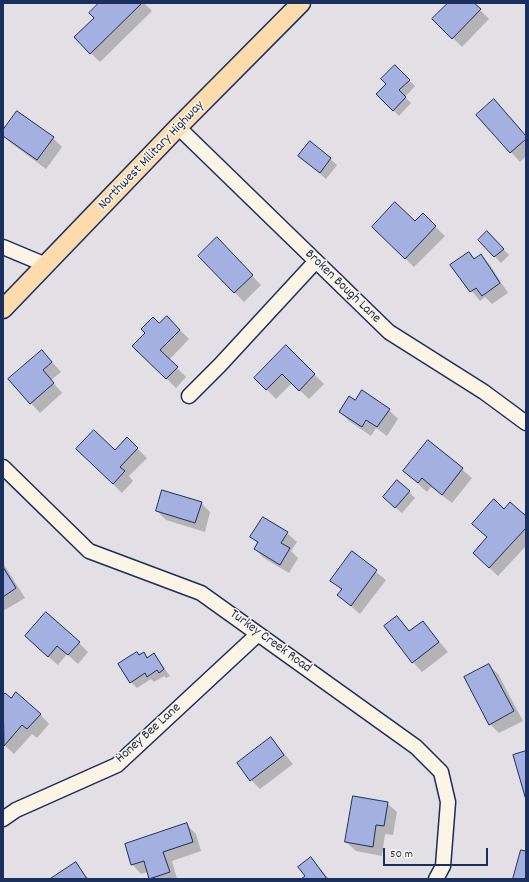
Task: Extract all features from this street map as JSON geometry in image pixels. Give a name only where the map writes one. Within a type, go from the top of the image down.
[{"type":"main road","name":"Northwest Military Highway","points":[[3,309],[178,127],[301,3]]},
{"type":"street","name":"Broken Bough Lane","points":[[178,127],[389,332],[484,392],[526,423]]},
{"type":"street","points":[[3,247],[46,265]]},
{"type":"street","points":[[189,396],[220,366],[316,261]]},
{"type":"street","name":"Turkey Creek Road","points":[[3,467],[89,551],[201,592],[416,747],[441,772],[448,802],[443,866],[436,879]]},
{"type":"street","name":"Honey Bee Lane","points":[[3,819],[16,810],[117,765],[258,634]]},
{"type":"building","points":[[99,3],[142,3],[90,54],[74,37],[94,18],[89,13]]},
{"type":"building","points":[[448,3],[474,3],[481,9],[452,39],[432,19]]},
{"type":"building","points":[[395,65],[410,80],[399,90],[406,97],[393,111],[376,94],[386,84],[381,79]]},
{"type":"building","points":[[494,99],[526,136],[526,139],[510,153],[476,115]]},
{"type":"building","points":[[17,111],[54,137],[37,160],[3,136],[3,130]]},
{"type":"building","points":[[310,141],[331,158],[320,173],[298,156]]},
{"type":"building","points":[[395,202],[415,221],[423,213],[436,226],[405,259],[372,227]]},
{"type":"building","points":[[487,231],[504,249],[494,257],[478,240]]},
{"type":"building","points":[[217,237],[253,275],[234,293],[198,256]]},
{"type":"building","points":[[469,252],[474,259],[481,254],[500,283],[482,296],[476,288],[470,292],[450,265]]},
{"type":"building","points":[[167,316],[180,330],[160,350],[178,367],[166,379],[132,346],[145,333],[141,329],[153,317],[159,323]]},
{"type":"building","points":[[286,345],[315,374],[299,391],[282,374],[266,390],[254,378]]},
{"type":"building","points":[[42,350],[52,362],[43,370],[54,383],[30,404],[8,379]]},
{"type":"building","points":[[362,390],[390,409],[377,427],[366,420],[362,427],[339,412],[349,396],[355,400]]},
{"type":"building","points":[[94,430],[115,450],[127,437],[138,448],[120,467],[125,471],[113,484],[76,449]]},
{"type":"building","points":[[428,440],[463,468],[442,495],[422,478],[418,483],[403,471]]},
{"type":"building","points":[[397,480],[410,491],[395,508],[383,497]]},
{"type":"building","points":[[162,490],[202,502],[195,523],[156,511]]},
{"type":"building","points":[[494,499],[504,509],[510,502],[526,516],[526,528],[489,568],[473,553],[487,537],[472,524]]},
{"type":"building","points":[[263,517],[288,532],[281,543],[290,548],[280,565],[254,549],[258,542],[250,537]]},
{"type":"building","points":[[352,551],[377,570],[351,606],[337,595],[342,589],[330,581]]},
{"type":"building","points":[[3,567],[16,588],[3,597]]},
{"type":"building","points":[[46,612],[80,642],[68,655],[57,646],[48,657],[25,636]]},
{"type":"building","points":[[397,616],[409,631],[423,621],[439,642],[412,663],[384,626]]},
{"type":"building","points":[[137,652],[139,655],[144,652],[147,658],[154,653],[164,669],[159,673],[157,670],[147,677],[145,673],[130,683],[118,664]]},
{"type":"building","points":[[489,664],[514,711],[489,725],[464,677]]},
{"type":"building","points":[[16,692],[41,714],[27,729],[22,725],[4,746],[3,695],[5,693],[11,698]]},
{"type":"building","points":[[271,737],[284,755],[250,781],[237,763]]},
{"type":"building","points":[[526,751],[526,800],[513,755]]},
{"type":"building","points":[[353,796],[388,802],[384,826],[376,825],[373,847],[345,842]]},
{"type":"building","points":[[187,823],[193,842],[163,852],[170,872],[149,879],[144,861],[131,865],[125,844]]},
{"type":"building","points":[[521,850],[526,851],[526,879],[513,879]]},
{"type":"building","points":[[311,857],[327,879],[301,879],[305,876],[298,867]]},
{"type":"building","points":[[76,862],[87,879],[50,879]]}]
